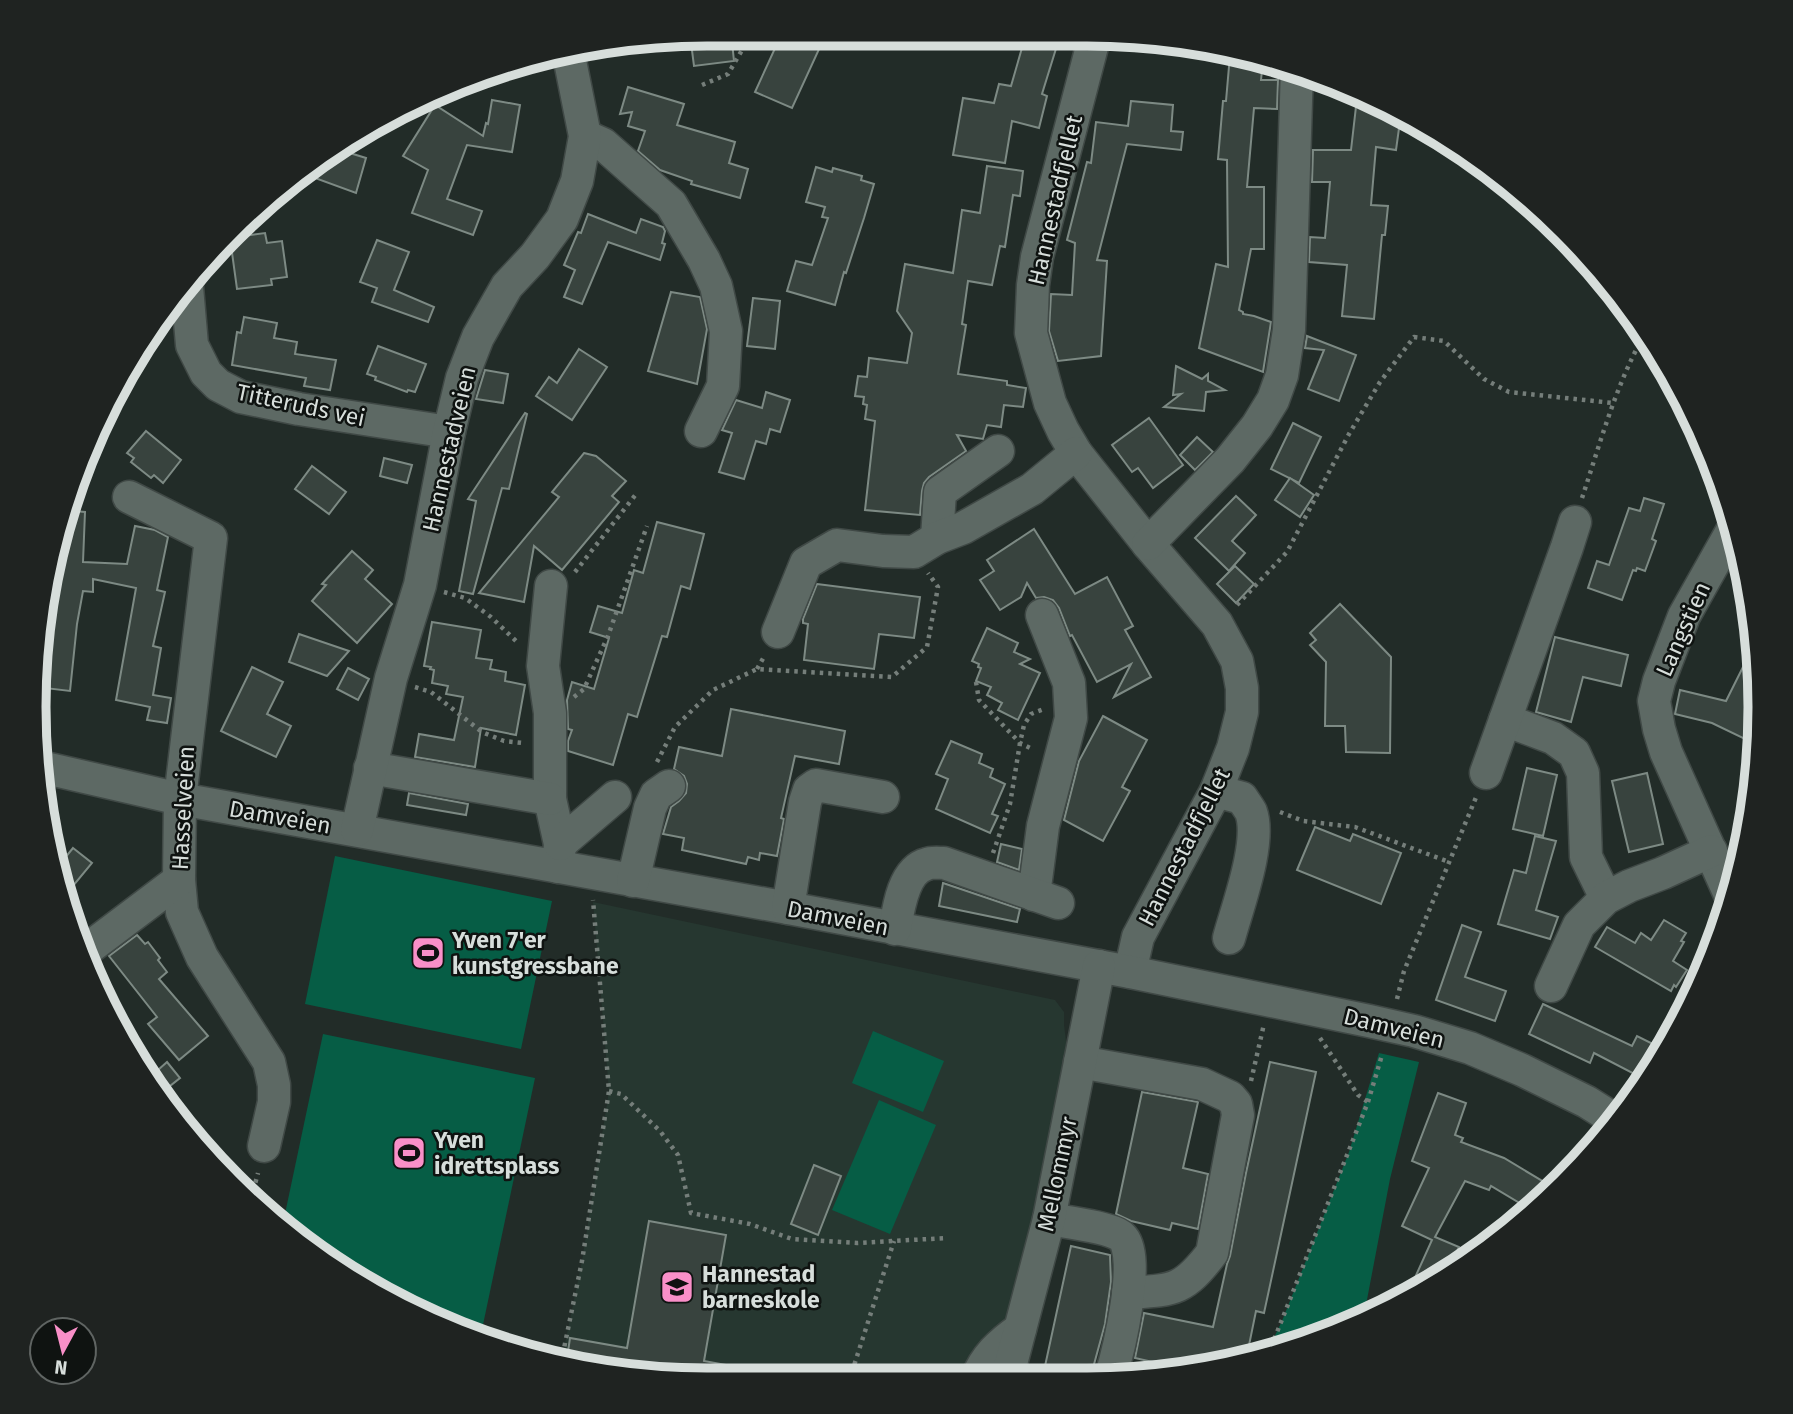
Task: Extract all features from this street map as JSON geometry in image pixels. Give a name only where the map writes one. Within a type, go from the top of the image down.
[{"type":"street","name":"Hannestadfjellet","points":[[1092,45],[1037,257],[1031,333],[1050,403],[1076,453],[1148,544],[1217,624],[1237,661],[1242,688],[1242,712],[1233,748],[1229,795],[1138,937],[1130,972]]},
{"type":"street","name":"Hannestadveien","points":[[357,830],[391,678],[420,585],[461,378],[478,337],[507,286],[535,256],[562,219],[577,181],[585,136],[570,60]]},
{"type":"street","points":[[1148,544],[1230,460],[1257,426],[1273,400],[1282,375],[1289,330],[1295,80]]},
{"type":"street","points":[[585,136],[603,144],[671,204],[716,286],[726,331],[723,386],[701,431]]},
{"type":"street","name":"Titteruds vei","points":[[188,297],[192,345],[206,373],[218,385],[241,397],[299,409],[449,432]]},
{"type":"street","points":[[925,545],[940,492],[998,451]]},
{"type":"street","points":[[778,632],[806,563],[836,545],[883,551],[925,545],[963,528],[1032,489],[1076,453]]},
{"type":"street","name":"Hasselveien","points":[[129,497],[211,538],[180,799],[179,880],[182,912],[202,957],[269,1062],[274,1085],[274,1102],[264,1146]]},
{"type":"street","points":[[1486,773],[1575,522]]},
{"type":"street","name":"Langstien","points":[[1724,881],[1666,751],[1658,729],[1654,701],[1684,616],[1726,541]]},
{"type":"street","points":[[551,586],[543,666],[550,713],[550,799],[559,856]]},
{"type":"street","points":[[895,929],[900,897],[909,879],[926,864],[944,863],[1046,899],[1043,826],[1071,718],[1071,699],[1069,683],[1042,615]]},
{"type":"street","points":[[1505,720],[1553,738],[1574,753],[1583,773],[1586,857],[1606,898]]},
{"type":"street","points":[[370,768],[550,799]]},
{"type":"street","name":"Damveien","points":[[49,769],[180,799],[357,830],[559,856],[594,874],[1130,972],[1369,1021],[1470,1048],[1587,1101],[1607,1114]]},
{"type":"street","points":[[633,881],[650,808],[663,774]]},
{"type":"street","points":[[788,908],[808,790],[816,785],[883,797]]},
{"type":"street","points":[[1229,795],[1251,813],[1254,829],[1251,857],[1229,939]]},
{"type":"street","points":[[559,856],[615,797]]},
{"type":"street","points":[[1551,986],[1579,925],[1606,898],[1711,851]]},
{"type":"street","points":[[91,947],[179,880]]},
{"type":"street","name":"Mellommyr","points":[[1009,1368],[1049,1219],[1099,967]]},
{"type":"street","points":[[1080,1062],[1202,1084],[1230,1097],[1236,1104],[1238,1115],[1212,1253],[1199,1270],[1183,1284],[1164,1291],[1128,1293]]},
{"type":"street","points":[[1049,1219],[1110,1231],[1122,1237],[1129,1249],[1131,1267],[1121,1367]]},
{"type":"street","points":[[981,1368],[998,1345],[1020,1329]]},
{"type":"path","points":[[702,85],[728,74],[745,45]]},
{"type":"path","points":[[1217,624],[1287,552],[1355,424],[1380,382],[1414,337],[1444,341],[1484,379],[1509,392],[1613,403]]},
{"type":"path","points":[[1575,522],[1613,403],[1639,344]]},
{"type":"path","points":[[551,586],[572,576],[636,493]]},
{"type":"path","points":[[550,713],[584,689],[608,636],[647,526]]},
{"type":"path","points":[[663,774],[675,727],[713,690],[757,669],[892,677],[927,647],[938,587],[925,545]]},
{"type":"path","points":[[420,585],[465,598],[513,636],[530,659],[543,666]]},
{"type":"path","points":[[391,678],[431,692],[482,732],[504,741],[551,746]]},
{"type":"path","points":[[976,682],[979,700],[1020,743],[1059,764]]},
{"type":"path","points":[[985,877],[1010,804],[1024,725],[1031,714],[1071,699]]},
{"type":"path","points":[[1394,1010],[1404,971],[1486,773]]},
{"type":"path","points":[[1229,795],[1303,821],[1355,827],[1449,862]]},
{"type":"path","points":[[563,1352],[583,1261],[609,1091],[593,894],[594,874]]},
{"type":"path","points":[[1236,1104],[1251,1082],[1264,1024],[1277,1026]]},
{"type":"path","points":[[1330,1038],[1317,1035],[1358,1095],[1368,1102]]},
{"type":"path","points":[[1379,1049],[1391,1052]]},
{"type":"path","points":[[1273,1341],[1368,1102],[1382,1055]]},
{"type":"path","points":[[609,1091],[621,1094],[660,1131],[678,1155],[691,1213],[750,1224],[792,1240],[857,1243],[947,1238]]},
{"type":"path","points":[[853,1368],[894,1241]]},
{"type":"shaded area","points":[[593,902],[1055,1000],[1064,1012],[1073,1097],[1008,1368],[664,1367],[621,1363],[563,1352],[582,1261],[609,1091]]},
{"type":"green space","name":"Yven 7'er kunstgressbane","points":[[335,856],[552,901],[521,1049],[305,1004]]},
{"type":"green space","points":[[873,1031],[944,1061],[923,1112],[852,1083]]},
{"type":"green space","name":"Yven idrettsplass","points":[[323,1034],[535,1078],[482,1329],[414,1300],[376,1280],[339,1257],[285,1216]]},
{"type":"green space","points":[[1379,1053],[1419,1062],[1390,1179],[1366,1305],[1339,1318],[1272,1341],[1282,1321],[1349,1152]]},
{"type":"green space","points":[[879,1100],[936,1125],[890,1234],[832,1210]]},
{"type":"building","points":[[732,45],[734,61],[694,66],[691,46]]},
{"type":"building","points":[[777,45],[821,45],[792,108],[755,92]]},
{"type":"building","points":[[1023,45],[1057,45],[1042,94],[1047,96],[1039,128],[1012,121],[1005,163],[953,155],[963,98],[994,103],[999,84],[1011,86]]},
{"type":"building","points":[[1229,61],[1262,70],[1261,80],[1278,80],[1277,109],[1254,108],[1247,187],[1264,187],[1264,249],[1251,249],[1239,310],[1243,314],[1271,322],[1263,372],[1199,348],[1216,264],[1228,267],[1227,160],[1218,159],[1223,101],[1226,101]]},
{"type":"building","points":[[628,87],[684,104],[677,125],[735,142],[729,163],[748,169],[740,198],[691,184],[692,181],[660,170],[638,151],[645,131],[628,126],[632,112],[620,114]]},
{"type":"building","points":[[492,100],[520,105],[512,152],[467,145],[447,199],[482,211],[473,235],[412,213],[428,170],[403,156],[435,105],[483,136]]},
{"type":"building","points":[[1131,101],[1173,105],[1171,131],[1183,132],[1181,150],[1127,144],[1097,260],[1107,261],[1101,356],[1058,361],[1049,331],[1051,294],[1072,295],[1075,243],[1067,240],[1087,162],[1091,163],[1096,122],[1128,126]]},
{"type":"building","points":[[1356,104],[1400,125],[1396,150],[1376,147],[1371,205],[1388,206],[1385,235],[1382,235],[1374,319],[1342,316],[1347,265],[1309,262],[1310,237],[1325,238],[1330,182],[1312,182],[1313,150],[1351,150]]},
{"type":"building","points":[[355,147],[353,154],[366,158],[356,193],[311,177]]},
{"type":"building","points":[[987,166],[1023,171],[1020,196],[1013,195],[1005,247],[1000,246],[992,285],[968,281],[962,324],[966,325],[958,374],[1007,381],[1007,385],[1026,388],[1023,407],[1004,405],[1001,427],[987,425],[983,439],[957,435],[966,451],[924,483],[920,515],[865,510],[875,421],[865,419],[867,405],[863,404],[864,397],[855,396],[858,376],[867,377],[869,358],[907,363],[912,333],[897,311],[905,264],[953,273],[962,210],[980,213]]},
{"type":"building","points":[[816,167],[832,172],[833,168],[862,176],[861,180],[874,184],[835,305],[787,291],[796,261],[812,265],[828,218],[822,217],[825,207],[806,202]]},
{"type":"building","points":[[588,214],[636,233],[641,219],[663,227],[665,231],[662,243],[665,244],[660,260],[608,242],[582,304],[564,297],[575,270],[564,265]]},
{"type":"building","points":[[265,233],[267,243],[282,241],[287,277],[271,279],[272,285],[237,289],[231,247],[242,236]]},
{"type":"building","points":[[377,240],[409,252],[394,290],[434,307],[428,322],[372,302],[377,288],[360,282]]},
{"type":"building","points":[[671,292],[700,297],[707,329],[697,384],[648,371]]},
{"type":"building","points":[[753,298],[780,301],[775,349],[747,346]]},
{"type":"building","points":[[244,317],[277,323],[274,338],[297,342],[295,354],[336,360],[330,390],[304,386],[306,378],[232,365],[237,332],[241,333]]},
{"type":"building","points":[[1307,336],[1356,355],[1339,401],[1308,389],[1324,350],[1305,348]]},
{"type":"building","points":[[378,346],[426,364],[415,392],[407,392],[375,380],[376,377],[367,374]]},
{"type":"building","points":[[579,349],[607,367],[572,420],[536,396],[549,377],[557,383]]},
{"type":"building","points":[[1176,366],[1202,379],[1208,374],[1208,381],[1225,390],[1206,392],[1204,411],[1164,407],[1181,394],[1173,395]]},
{"type":"building","points":[[485,370],[508,374],[503,403],[476,399]]},
{"type":"building","points":[[766,392],[790,400],[780,432],[770,429],[766,444],[756,441],[744,479],[719,472],[732,433],[722,430],[736,400],[762,408]]},
{"type":"building","points":[[525,413],[527,414],[509,489],[502,488],[473,594],[459,591],[476,501],[468,499]]},
{"type":"building","points":[[1149,418],[1183,465],[1153,488],[1138,468],[1132,472],[1112,445]]},
{"type":"building","points":[[1293,423],[1321,437],[1299,483],[1271,469]]},
{"type":"building","points":[[146,431],[181,460],[163,483],[154,475],[151,478],[131,462],[134,458],[127,453]]},
{"type":"building","points":[[1197,437],[1213,452],[1195,470],[1180,455]]},
{"type":"building","points":[[584,453],[596,456],[626,481],[612,496],[619,502],[562,570],[534,546],[524,602],[479,593],[559,497],[552,492]]},
{"type":"building","points":[[384,458],[412,465],[407,483],[380,476]]},
{"type":"building","points":[[312,466],[346,492],[329,514],[295,489]]},
{"type":"building","points":[[1290,478],[1314,495],[1300,517],[1275,500]]},
{"type":"building","points":[[1236,496],[1256,515],[1232,541],[1245,553],[1229,571],[1195,538]]},
{"type":"building","points":[[1644,498],[1664,504],[1652,539],[1656,541],[1645,571],[1637,568],[1636,571],[1633,570],[1622,600],[1588,588],[1597,561],[1609,565],[1629,508],[1640,511]]},
{"type":"building","points":[[76,511],[85,512],[83,562],[127,564],[135,526],[155,530],[168,537],[157,590],[165,592],[153,646],[161,648],[153,695],[171,698],[167,723],[147,720],[150,707],[116,700],[136,588],[93,579],[93,592],[83,591],[70,691],[46,688],[50,630],[64,564],[61,564]]},
{"type":"building","points":[[657,522],[704,534],[690,589],[681,586],[667,637],[662,636],[637,717],[628,714],[613,765],[568,751],[572,730],[568,729],[567,700],[572,682],[594,689],[609,638],[590,632],[598,606],[622,613],[634,570],[643,573]]},
{"type":"building","points":[[1034,529],[1075,594],[1107,577],[1133,626],[1125,630],[1151,677],[1114,697],[1131,664],[1097,682],[1072,635],[1070,636],[1059,608],[1053,600],[1036,598],[1027,583],[1021,597],[1000,610],[980,580],[994,571],[987,560]]},
{"type":"building","points":[[352,551],[373,570],[365,579],[392,604],[357,643],[312,601],[326,585],[322,584]]},
{"type":"building","points":[[1235,566],[1254,584],[1236,603],[1217,584]]},
{"type":"building","points":[[817,584],[920,597],[914,638],[879,634],[874,669],[804,660],[808,624],[803,623],[803,619]]},
{"type":"building","points":[[1340,604],[1391,657],[1390,753],[1346,752],[1345,726],[1325,726],[1326,662],[1310,645],[1316,640],[1310,633]]},
{"type":"building","points":[[432,622],[481,630],[476,658],[492,660],[490,669],[506,672],[505,681],[525,685],[516,735],[481,728],[475,767],[415,757],[419,734],[454,740],[463,697],[446,694],[448,686],[432,683],[434,670],[424,666]]},
{"type":"building","points":[[987,628],[1018,643],[1014,652],[1030,659],[1020,664],[1040,673],[1018,720],[998,710],[1002,703],[987,695],[991,687],[976,681],[981,668],[972,661]]},
{"type":"building","points":[[299,634],[349,651],[327,676],[289,662]]},
{"type":"building","points":[[1555,637],[1628,655],[1621,686],[1583,677],[1571,722],[1536,712]]},
{"type":"building","points":[[1746,661],[1746,740],[1712,723],[1675,714],[1680,690],[1726,701]]},
{"type":"building","points":[[252,667],[283,682],[267,714],[291,726],[276,757],[221,731]]},
{"type":"building","points":[[348,668],[369,679],[358,700],[337,689]]},
{"type":"building","points":[[731,709],[845,731],[839,764],[795,756],[781,818],[784,819],[777,856],[760,853],[759,860],[748,857],[746,864],[682,850],[684,838],[663,834],[671,807],[686,793],[684,776],[674,769],[679,747],[722,756]]},
{"type":"building","points":[[1103,716],[1147,740],[1122,787],[1130,791],[1103,841],[1064,820],[1079,761]]},
{"type":"building","points":[[951,741],[982,754],[979,763],[993,769],[990,777],[1005,784],[992,814],[998,816],[990,833],[936,809],[948,779],[936,774]]},
{"type":"building","points":[[1527,768],[1557,775],[1543,836],[1513,829]]},
{"type":"building","points":[[1647,773],[1663,844],[1629,852],[1612,781]]},
{"type":"building","points":[[409,793],[468,804],[466,815],[407,805]]},
{"type":"building","points":[[1315,827],[1350,841],[1353,834],[1401,853],[1381,904],[1297,870]]},
{"type":"building","points":[[1535,836],[1556,841],[1536,910],[1558,917],[1550,939],[1498,924],[1514,870],[1526,873]]},
{"type":"building","points":[[1001,844],[1022,849],[1019,870],[997,862]]},
{"type":"building","points":[[73,848],[92,863],[71,888],[68,878],[64,859]]},
{"type":"building","points":[[943,883],[1020,909],[1017,922],[939,906]]},
{"type":"building","points":[[1664,920],[1686,933],[1673,961],[1687,970],[1671,991],[1595,947],[1607,927],[1635,943],[1641,933],[1651,940]]},
{"type":"building","points":[[1462,925],[1481,932],[1465,977],[1506,991],[1495,1021],[1436,1000]]},
{"type":"building","points":[[137,935],[145,944],[148,942],[167,972],[159,979],[208,1036],[179,1060],[148,1024],[157,1017],[109,956]]},
{"type":"building","points":[[1543,1004],[1632,1046],[1637,1036],[1655,1045],[1636,1075],[1594,1053],[1590,1063],[1529,1034]]},
{"type":"building","points":[[167,1062],[180,1078],[167,1089],[155,1072]]},
{"type":"building","points":[[1270,1062],[1316,1072],[1264,1313],[1256,1311],[1248,1348],[1161,1364],[1135,1358],[1144,1313],[1213,1327]]},
{"type":"building","points":[[1142,1092],[1198,1102],[1183,1168],[1208,1174],[1198,1229],[1172,1223],[1170,1230],[1131,1221],[1116,1214]]},
{"type":"building","points":[[1438,1093],[1466,1103],[1455,1135],[1463,1138],[1461,1142],[1504,1158],[1545,1183],[1522,1204],[1491,1186],[1489,1190],[1465,1181],[1435,1237],[1459,1247],[1454,1257],[1413,1282],[1432,1240],[1402,1226],[1429,1168],[1412,1161]]},
{"type":"building","points":[[814,1165],[841,1176],[818,1235],[791,1224]]},
{"type":"building","name":"Hannestad barneskole","points":[[649,1221],[726,1235],[704,1361],[743,1368],[664,1367],[568,1354],[570,1338],[627,1348]]},
{"type":"building","points":[[1071,1246],[1110,1255],[1111,1282],[1105,1324],[1093,1368],[1045,1368]]},
{"type":"place","name":"Yven 7'er kunstgressbane","points":[[428,953]]},
{"type":"place","name":"Yven idrettsplass","points":[[409,1153]]},
{"type":"place","name":"Hannestad barneskole","points":[[677,1287]]}]
